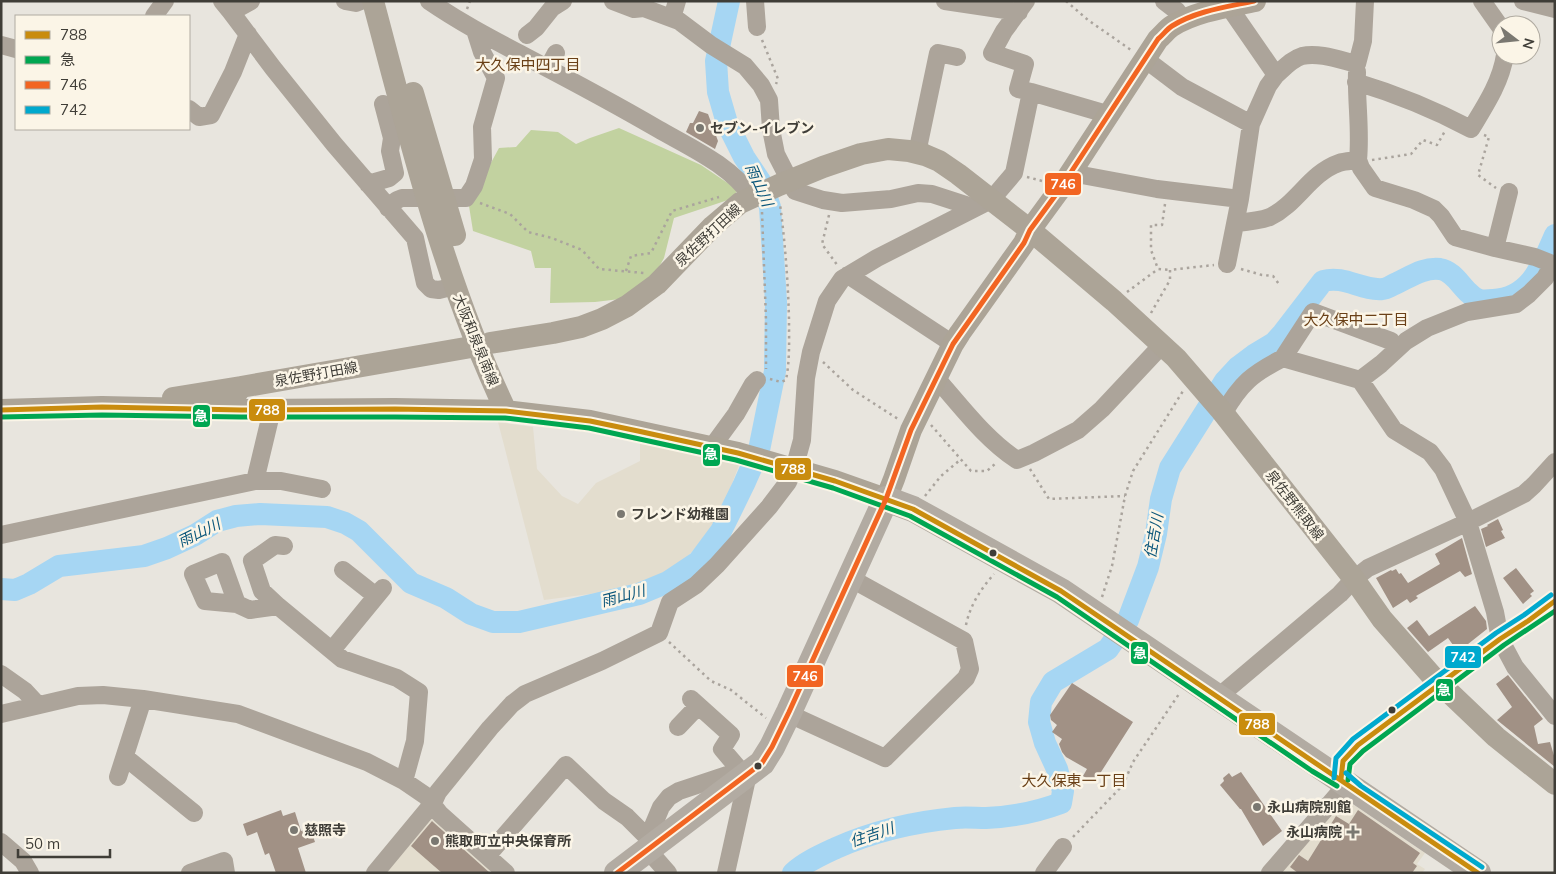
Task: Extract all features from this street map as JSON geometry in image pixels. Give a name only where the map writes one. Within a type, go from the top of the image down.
[{"type":"highway","points":[[617,873],[762,763],[785,721],[886,499],[913,509],[1060,591],[1478,873]]},
{"type":"main road","name":"大阪和泉泉南線","points":[[373,1],[420,177],[455,286],[484,344]]},
{"type":"main road","name":"大阪和泉泉南線","points":[[388,1],[484,344],[506,411]]},
{"type":"main road","points":[[886,499],[916,419],[960,332],[1024,243],[1030,230],[1066,181],[1158,40],[1171,27],[1184,20],[1210,10],[1255,1]]},
{"type":"main road","name":"泉佐野打田線","points":[[102,407],[241,387],[553,333],[602,320],[627,306],[657,284],[713,226],[740,203],[767,189],[861,154],[888,149],[917,153],[939,161],[982,205],[1030,230]]},
{"type":"main road","name":"泉佐野熊取線","points":[[1030,230],[1114,301],[1162,345],[1210,398],[1354,579],[1382,619],[1440,684],[1496,737],[1555,784]]},
{"type":"main road","points":[[241,387],[236,394],[234,402],[241,410]]},
{"type":"main road","name":"泉佐野打田線","points":[[1,410],[102,407],[241,410],[394,409],[506,411],[590,421],[738,453],[835,481],[886,499]]},
{"type":"street","points":[[155,15],[165,1]]},
{"type":"street","points":[[251,1],[226,6],[273,68],[368,184],[395,203],[415,238],[425,283],[431,289],[439,290],[455,286]]},
{"type":"street","points":[[345,1],[356,3],[361,1]]},
{"type":"street","points":[[430,1],[458,21],[614,103],[733,174],[767,189],[795,191],[823,200],[842,203],[891,199],[918,193],[932,194],[968,206],[982,205]]},
{"type":"street","points":[[527,34],[536,28],[552,8],[562,1]]},
{"type":"street","points":[[613,1],[634,9],[644,8],[679,21],[745,66],[761,85],[769,100],[771,129],[776,154],[767,189]]},
{"type":"street","points":[[672,18],[677,1]]},
{"type":"street","points":[[755,1],[757,27]]},
{"type":"street","points":[[945,1],[1023,7]]},
{"type":"street","points":[[1164,1],[1177,10],[1184,20]]},
{"type":"street","points":[[1360,380],[1406,341],[1427,328],[1467,312],[1516,304],[1545,278],[1553,264],[1535,257],[1455,237],[1434,208],[1375,188],[1360,168],[1358,160],[1359,127],[1356,82],[1357,64],[1363,41],[1365,1]]},
{"type":"street","points":[[1482,1],[1492,15]]},
{"type":"street","points":[[1523,1],[1555,9]]},
{"type":"street","points":[[1023,7],[1004,31],[992,53],[1025,64],[1018,89],[1110,115]]},
{"type":"street","points":[[1229,7],[1276,75]]},
{"type":"street","points":[[395,203],[466,198],[474,186],[483,159],[482,126],[496,78],[482,52],[475,30]]},
{"type":"street","points":[[190,110],[199,117],[211,115],[233,72],[248,34]]},
{"type":"street","points":[[1,45],[15,49]]},
{"type":"street","points":[[548,68],[556,53]]},
{"type":"street","points":[[917,153],[938,53],[957,57]]},
{"type":"street","points":[[1227,264],[1236,223],[1251,124],[1268,86],[1276,75],[1302,56],[1320,56],[1357,64]]},
{"type":"street","points":[[1145,59],[1182,87],[1251,124]]},
{"type":"street","points":[[1356,82],[1384,91],[1472,129],[1496,86],[1504,65]]},
{"type":"street","points":[[375,873],[433,803],[438,792],[512,704],[525,694],[602,661],[659,632],[670,602],[696,585],[717,565],[788,482],[794,469],[802,440],[806,378],[827,301],[842,279],[876,258],[982,205],[1014,173],[1031,92]]},
{"type":"street","points":[[368,184],[390,178],[395,173],[390,151],[392,138],[383,104]]},
{"type":"street","points":[[1236,223],[1269,217],[1282,209],[1326,169],[1340,162],[1358,160]]},
{"type":"street","points":[[1066,181],[1168,190],[1240,199]]},
{"type":"street","points":[[1495,248],[1509,192]]},
{"type":"street","points":[[847,276],[953,344]]},
{"type":"street","points":[[1210,398],[1232,398],[1259,371],[1283,358],[1313,312],[1391,340]]},
{"type":"street","points":[[936,378],[978,426],[1017,460],[1078,430],[1102,409],[1162,345]]},
{"type":"street","points":[[1283,358],[1360,380],[1394,430],[1430,452],[1443,469],[1468,522],[1495,612],[1500,639],[1516,667],[1555,716]]},
{"type":"street","points":[[715,448],[718,440],[753,384],[761,379]]},
{"type":"street","points":[[255,480],[272,410]]},
{"type":"street","points":[[1217,698],[1368,568],[1524,494],[1555,462]]},
{"type":"street","points":[[1,536],[255,480],[281,481],[322,488]]},
{"type":"street","points":[[284,546],[275,545],[252,561],[262,591],[342,659],[397,678],[419,692],[415,741],[404,781]]},
{"type":"street","points":[[332,650],[379,592],[343,570]]},
{"type":"street","points":[[785,721],[800,719],[885,758],[966,678],[970,669],[964,641],[850,578]]},
{"type":"street","points":[[1270,873],[1340,792],[1343,761],[1358,745],[1500,639],[1555,601]]},
{"type":"street","points":[[237,604],[250,610],[278,606]]},
{"type":"street","points":[[1,674],[25,691],[38,705]]},
{"type":"street","points":[[1,714],[78,696],[103,695],[214,709],[244,716],[367,762],[404,781],[426,796],[440,814],[506,873]]},
{"type":"street","points":[[118,777],[143,699]]},
{"type":"street","points":[[678,728],[694,703],[731,735],[722,749],[747,775],[726,873]]},
{"type":"street","points":[[125,757],[194,814]]},
{"type":"street","points":[[487,856],[566,765],[604,801],[627,817],[646,851],[668,873]]},
{"type":"street","points":[[1,842],[23,861],[30,873]]},
{"type":"street","points":[[1044,873],[1064,847]]},
{"type":"street","points":[[190,873],[224,861],[226,873]]},
{"type":"path","points":[[1066,1],[1088,20],[1145,59]]},
{"type":"path","points":[[757,27],[778,79],[769,100]]},
{"type":"path","points":[[1358,160],[1376,160],[1411,154],[1423,140],[1438,145],[1452,119]]},
{"type":"path","points":[[1472,129],[1489,137],[1478,175],[1493,188],[1509,192]]},
{"type":"path","points":[[1014,173],[1044,182],[1066,181]]},
{"type":"path","points":[[626,271],[631,256],[651,253],[672,211],[709,199],[767,189]]},
{"type":"path","points":[[767,189],[787,262],[788,374],[783,382],[761,379],[766,320],[761,206],[767,189]]},
{"type":"path","points":[[1158,269],[1151,250],[1151,225],[1162,225],[1168,190]]},
{"type":"path","points":[[466,198],[510,214],[528,232],[552,238],[582,250],[599,269],[650,274]]},
{"type":"path","points":[[831,201],[822,244],[847,276]]},
{"type":"path","points":[[1114,301],[1158,269],[1170,270],[1227,264],[1262,275],[1273,276],[1279,284]]},
{"type":"path","points":[[1142,326],[1170,280],[1170,270]]},
{"type":"path","points":[[811,354],[824,363],[853,390],[904,423],[916,419],[971,471],[987,471],[1007,453]]},
{"type":"path","points":[[1102,620],[1125,496],[1133,471],[1210,398]]},
{"type":"path","points":[[1025,457],[1049,499],[1125,496]]},
{"type":"path","points":[[913,509],[941,476],[960,460]]},
{"type":"path","points":[[964,641],[968,613],[975,599],[993,574],[1007,561]]},
{"type":"path","points":[[659,632],[711,681],[731,690],[751,705],[785,721]]},
{"type":"path","points":[[1064,847],[1123,784],[1134,762],[1188,679]]},
{"type":"shaded area","name":"フレンド幼稚園","points":[[498,422],[533,427],[537,469],[562,496],[578,504],[596,483],[640,461],[640,442],[739,465],[717,524],[687,557],[657,577],[605,592],[544,600]]},
{"type":"shaded area","name":"永山病院","points":[[1351,803],[1425,853],[1417,864],[1425,869],[1422,873],[1276,873],[1340,805]]},
{"type":"shaded area","name":"熊取町立中央保育所","points":[[430,814],[493,868],[489,873],[382,873]]},
{"type":"green space","points":[[619,128],[701,165],[738,190],[731,199],[674,218],[664,258],[655,274],[620,299],[595,302],[550,303],[551,268],[535,268],[531,251],[473,231],[469,206],[499,148],[516,147],[531,130],[558,132],[576,144]]},
{"type":"building","name":"セブン-イレブン","points":[[699,111],[708,114],[718,141],[715,149],[686,132]]},
{"type":"building","points":[[1498,519],[1505,538],[1486,547],[1481,529]]},
{"type":"building","points":[[1462,538],[1472,574],[1465,577],[1460,571],[1416,596],[1418,598],[1410,603],[1407,599],[1393,608],[1376,578],[1396,569],[1408,583],[1440,564],[1435,554]]},
{"type":"building","points":[[1516,568],[1534,591],[1530,594],[1532,596],[1523,604],[1503,578]]},
{"type":"building","points":[[1475,606],[1486,621],[1487,629],[1458,652],[1448,638],[1428,652],[1407,628],[1417,620],[1429,636]]},
{"type":"building","points":[[1508,675],[1543,719],[1534,726],[1538,744],[1550,742],[1555,759],[1555,767],[1497,720],[1512,707],[1496,684]]},
{"type":"building","points":[[1072,683],[1133,722],[1094,783],[1083,776],[1087,769],[1066,757],[1059,744],[1062,739],[1052,732],[1057,725],[1051,720],[1050,715]]},
{"type":"building","name":"永山病院別館","points":[[1241,772],[1282,831],[1263,846],[1241,809],[1220,785],[1224,781],[1223,778],[1229,773],[1232,777]]},
{"type":"building","points":[[281,810],[283,816],[295,812],[301,831],[310,828],[315,842],[298,848],[306,873],[276,873],[269,853],[265,855],[257,832],[247,836],[243,824]]},
{"type":"building","name":"永山病院","points":[[1358,810],[1420,853],[1413,863],[1417,866],[1412,873],[1298,873],[1290,867],[1299,855],[1308,861],[1336,816],[1349,824]]},
{"type":"building","points":[[432,821],[490,873],[442,873],[411,846]]},
{"type":"waterway","name":"雨山川","points":[[1,589],[15,590],[59,566],[144,556],[195,535],[217,521],[236,516],[260,514],[327,517],[345,523],[359,531],[411,583],[446,598],[471,614],[493,622],[519,622],[639,594],[668,582],[698,562],[721,531],[759,450],[775,371],[776,302],[770,207],[762,184],[744,157],[727,123],[718,92],[716,61],[729,1]]},
{"type":"waterway","name":"住吉川","points":[[793,873],[808,862],[836,848],[894,828],[955,818],[986,818],[1014,815],[1061,803],[1063,791],[1057,769],[1045,743],[1039,722],[1041,702],[1053,682],[1108,649],[1128,620],[1148,567],[1156,534],[1161,499],[1170,468],[1225,381],[1238,367],[1274,343],[1323,281],[1339,280],[1367,288],[1383,289],[1423,271],[1440,269],[1453,275],[1474,298],[1480,300],[1506,298],[1517,293],[1533,278],[1540,268],[1555,235]]},
{"type":"transit line","name":"746","points":[[617,873],[762,763],[789,712],[886,499],[911,430],[953,344],[1024,243],[1030,230],[1060,189],[1158,39],[1172,26],[1191,17],[1212,10],[1254,1]]},
{"type":"transit line","name":"788","points":[[1,410],[102,407],[241,410],[395,409],[506,411],[590,421],[638,431],[738,453],[835,481],[913,509],[1061,591],[1478,873]]},
{"type":"transit line","name":"急","points":[[1,417],[102,415],[505,418],[589,428],[736,460],[833,488],[910,516],[1057,597],[1312,771],[1337,786]]},
{"type":"transit line","name":"742","points":[[1334,778],[1336,758],[1353,739],[1496,633],[1551,595]]},
{"type":"transit line","name":"788","points":[[1341,779],[1343,761],[1358,745],[1500,639],[1555,601]]},
{"type":"transit line","name":"急","points":[[1348,780],[1350,764],[1363,751],[1504,645],[1555,611]]},
{"type":"transit line","name":"742","points":[[1346,773],[1361,786],[1482,867]]},
{"type":"place","name":"セブン-イレブン","points":[[700,128]]},
{"type":"place","name":"フレンド幼稚園","points":[[621,514]]},
{"type":"place","name":"永山病院別館","points":[[1257,807]]},
{"type":"place","name":"慈照寺","points":[[294,830]]},
{"type":"place","name":"永山病院","points":[[1353,832]]},
{"type":"place","name":"熊取町立中央保育所","points":[[435,841]]},
{"type":"district","name":"大久保中四丁目","points":[[528,65]]},
{"type":"district","name":"大久保中二丁目","points":[[1356,320]]},
{"type":"district","name":"大久保東一丁目","points":[[1074,781]]}]
